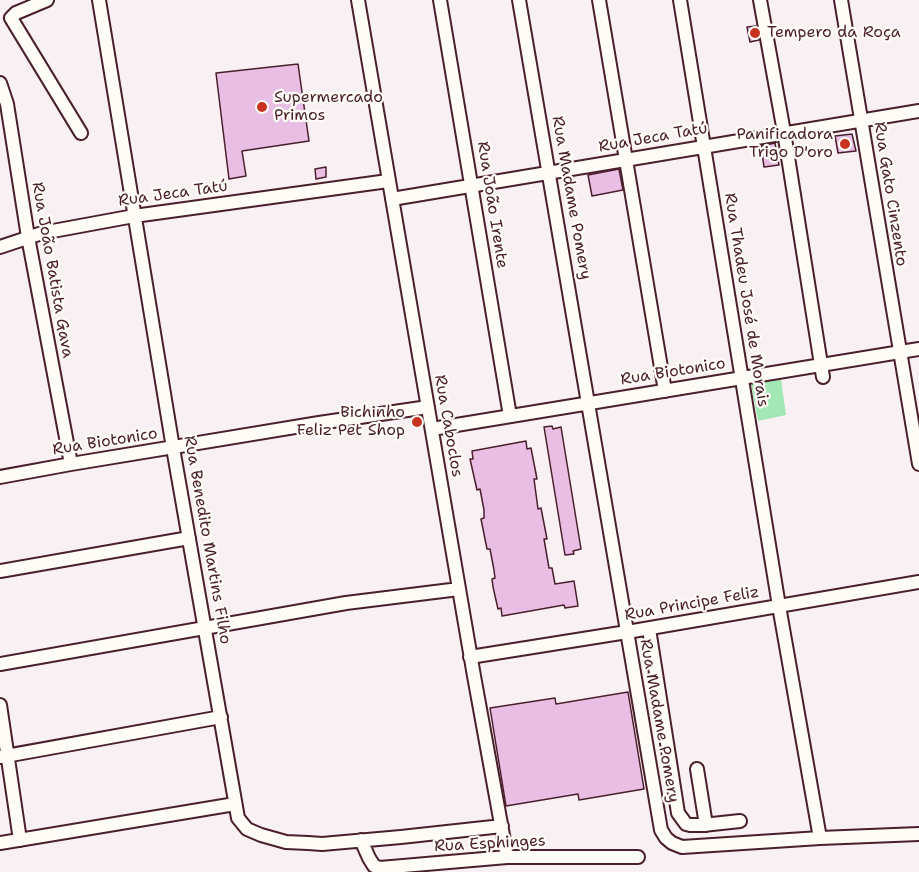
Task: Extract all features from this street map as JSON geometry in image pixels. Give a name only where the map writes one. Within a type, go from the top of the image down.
[{"type":"street","points":[[47,0],[16,13],[11,18],[81,133]]},
{"type":"street","name":"Rua Benedito Martins Filho","points":[[99,0],[173,448],[238,818],[247,829],[261,835],[286,842],[308,843],[501,826]]},
{"type":"street","name":"Rua Caboclos","points":[[358,0],[470,657],[507,857]]},
{"type":"street","name":"Rua João Irente","points":[[440,0],[510,416]]},
{"type":"street","name":"Rua Madame Pomery","points":[[519,0],[661,830],[672,843],[682,847],[820,838]]},
{"type":"street","points":[[599,0],[665,391]]},
{"type":"street","name":"Rua Thadeu José de Morais","points":[[680,0],[779,606],[820,838]]},
{"type":"street","points":[[760,0],[784,132],[822,371]]},
{"type":"street","name":"Rua Gato Cinzento","points":[[842,0],[919,464]]},
{"type":"street","name":"Rua João Batista Gava","points":[[0,83],[7,104],[28,237],[71,464]]},
{"type":"street","name":"Rua Jeca Tatú","points":[[392,199],[919,111]]},
{"type":"street","name":"Rua Jeca Tatú","points":[[0,248],[28,237],[76,226],[388,181]]},
{"type":"street","name":"Rua Biotonico","points":[[432,429],[742,378],[822,371],[919,349]]},
{"type":"street","name":"Rua Biotonico","points":[[0,477],[319,423],[428,407]]},
{"type":"street","points":[[0,571],[189,538]]},
{"type":"street","name":"Rua Principe Feliz","points":[[470,657],[649,629],[919,582]]},
{"type":"street","points":[[0,663],[346,603],[459,589]]},
{"type":"street","points":[[649,629],[678,813],[686,824],[706,825],[740,821]]},
{"type":"street","points":[[0,705],[4,756],[20,840]]},
{"type":"street","points":[[4,756],[221,717]]},
{"type":"street","points":[[697,770],[706,825]]},
{"type":"street","points":[[0,843],[235,804]]},
{"type":"street","points":[[820,838],[919,834]]},
{"type":"street","name":"Rua Esphinges","points":[[361,840],[366,854],[376,868],[507,857],[638,857]]},
{"type":"green space","points":[[781,379],[786,415],[758,421],[751,384]]},
{"type":"building","name":"Tempero da Roça","points":[[756,26],[759,40],[750,42],[747,27]]},
{"type":"building","name":"Supermercado Primos","points":[[298,64],[309,141],[242,151],[246,176],[229,179],[216,73]]},
{"type":"building","name":"Panificadora Trigo D'oro","points":[[852,134],[856,151],[838,153],[835,136]]},
{"type":"building","points":[[775,143],[779,165],[764,167],[761,146]]},
{"type":"building","points":[[326,167],[326,177],[316,179],[315,169]]},
{"type":"building","points":[[619,169],[623,190],[592,196],[588,175]]},
{"type":"building","points":[[552,426],[553,429],[561,427],[581,549],[573,551],[574,554],[565,555],[544,427]]},
{"type":"building","points":[[526,441],[527,449],[531,448],[537,479],[534,479],[538,509],[541,508],[547,539],[544,539],[549,568],[552,568],[555,584],[574,581],[578,606],[565,608],[564,605],[502,616],[493,587],[494,570],[481,519],[484,518],[484,510],[480,489],[477,490],[470,459],[473,459],[472,451]]},
{"type":"building","points":[[628,692],[644,789],[579,800],[578,794],[506,806],[490,708],[555,698],[556,704]]},
{"type":"place","name":"Tempero da Roça","points":[[755,33]]},
{"type":"place","name":"Supermercado Primos","points":[[262,107]]},
{"type":"place","name":"Panificadora Trigo D'oro","points":[[845,144]]},
{"type":"place","name":"Bichinho Feliz Pet Shop","points":[[417,422]]}]
